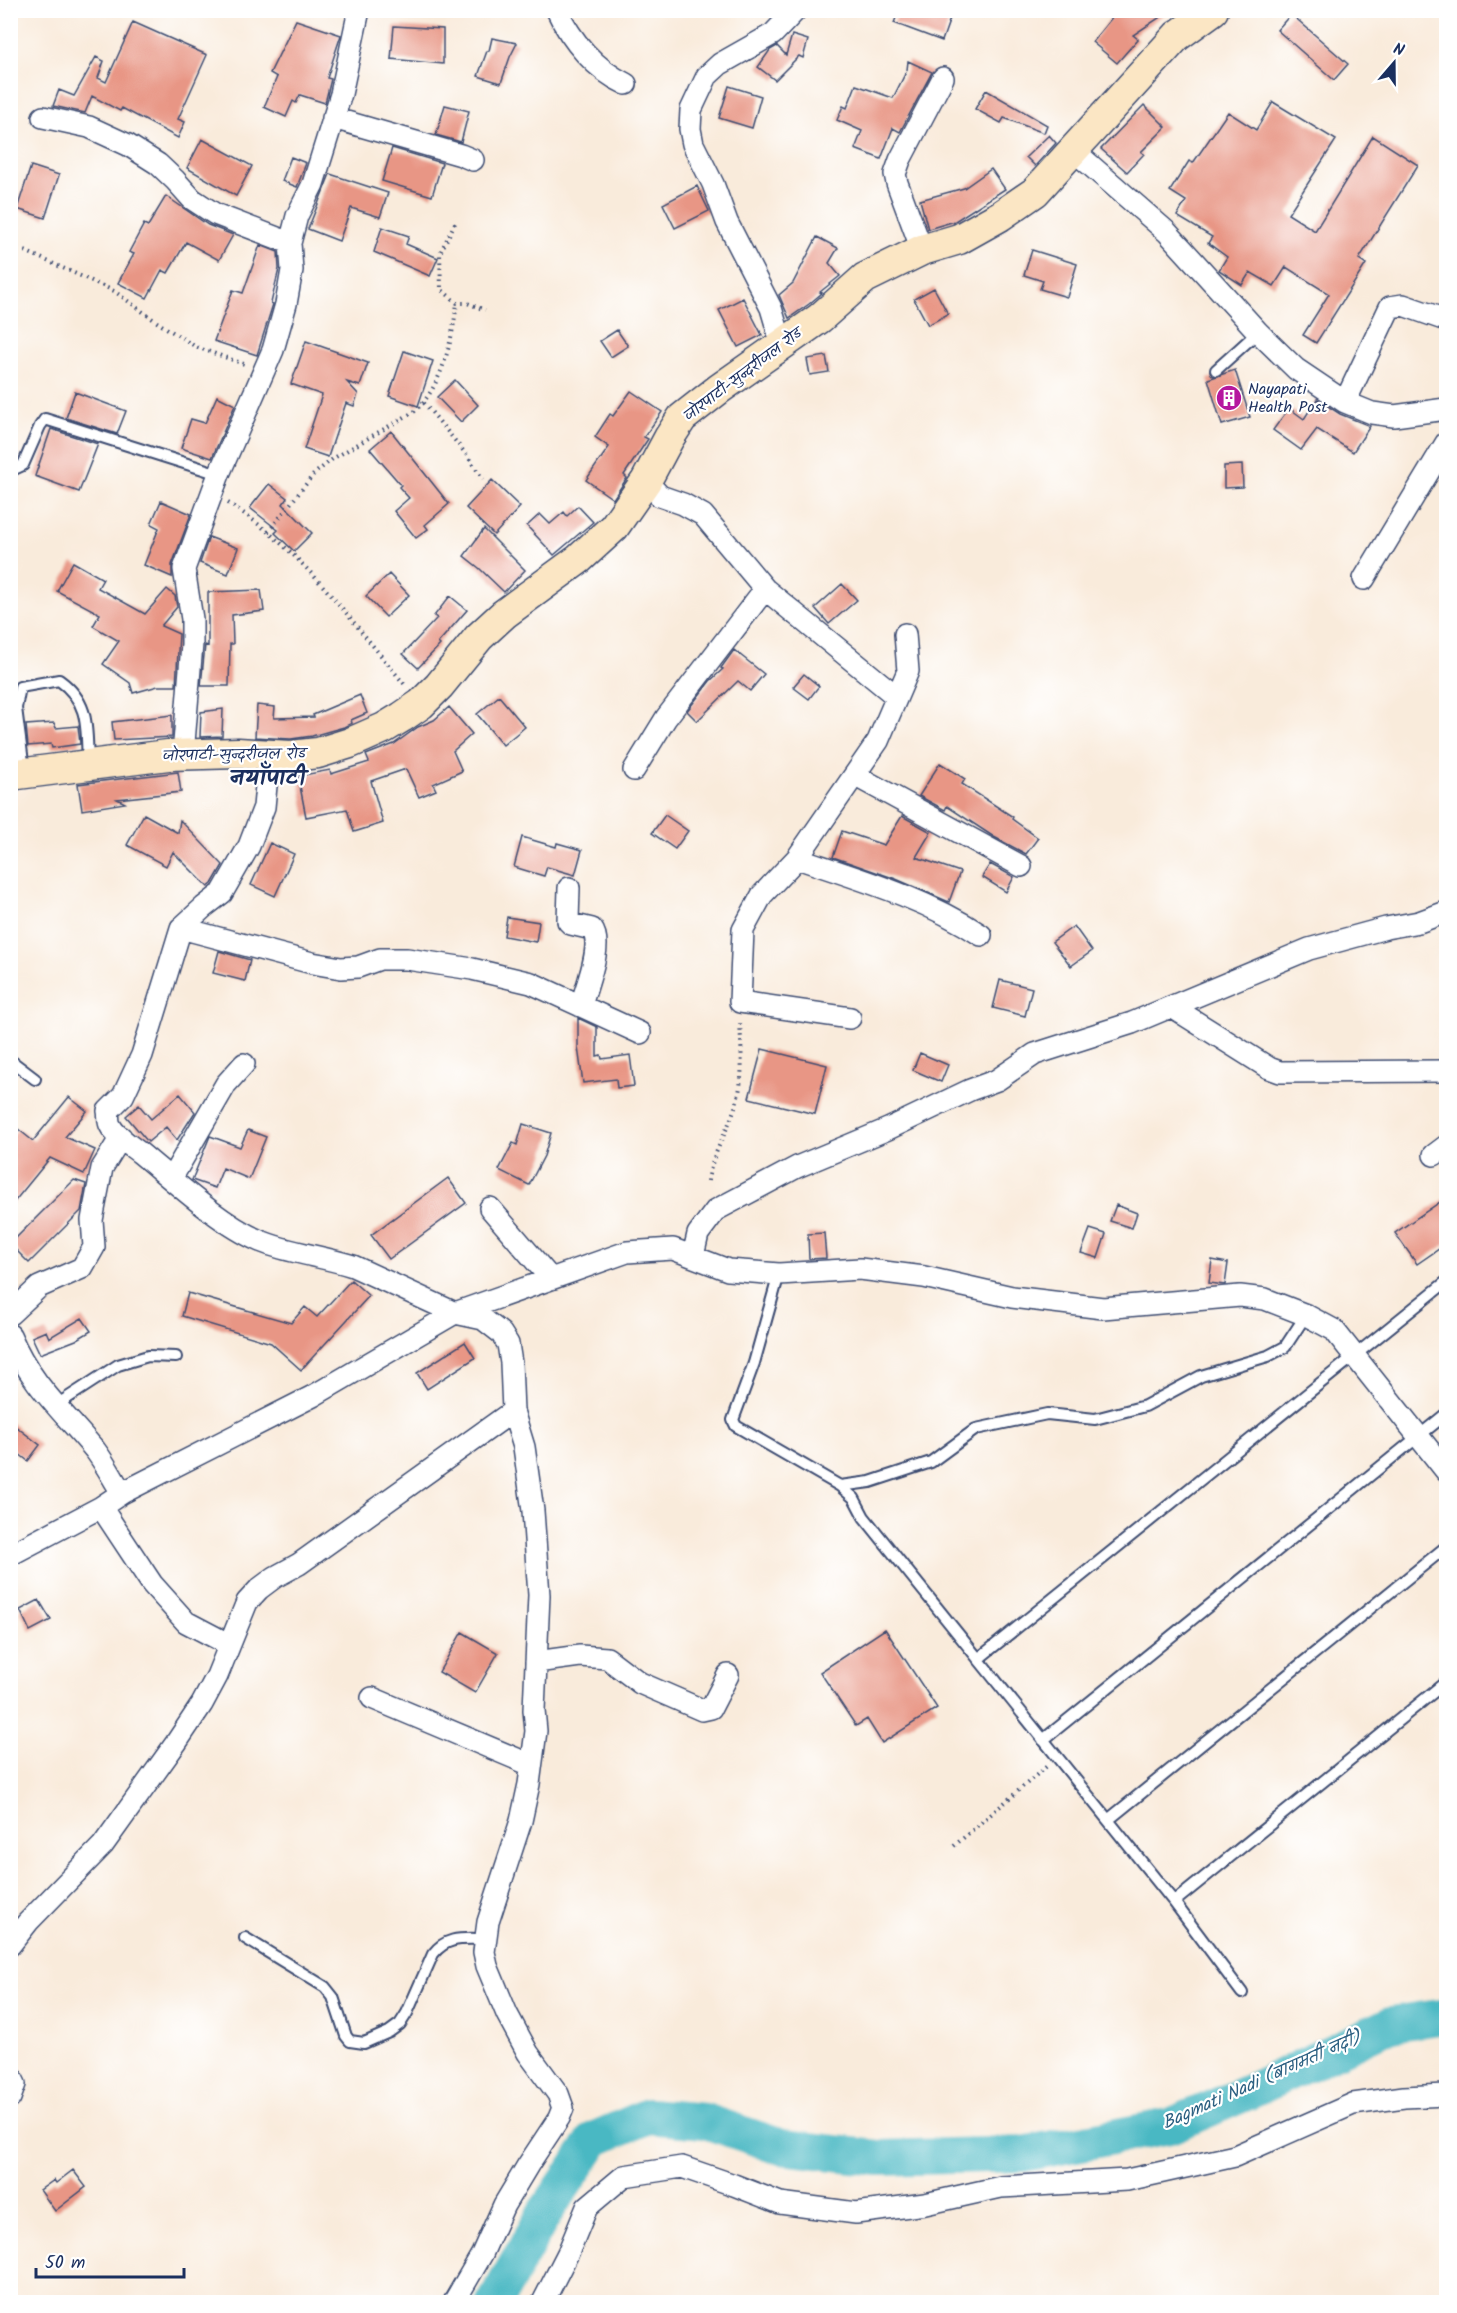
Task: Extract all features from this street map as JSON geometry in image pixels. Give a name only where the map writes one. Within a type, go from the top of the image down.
[{"type":"main road","name":"जोरपाटी-सुन्दरीजल रोड","points":[[17,774],[88,764],[183,755],[291,756],[318,753],[350,743],[384,728],[421,704],[439,686],[479,637],[504,614],[579,559],[614,527],[646,481],[682,418],[820,318],[865,278],[922,250],[959,239],[1000,216],[1035,192],[1177,36],[1213,10]]},
{"type":"street","points":[[183,755],[192,644],[192,619],[184,568],[216,483],[264,372],[286,304],[292,270],[290,243],[297,216],[313,184],[341,94],[359,10]]},
{"type":"street","points":[[557,10],[566,30],[593,61],[611,77],[627,84]]},
{"type":"street","points":[[782,345],[771,308],[727,222],[713,184],[693,144],[690,129],[691,110],[707,76],[720,64],[773,34],[796,10]]},
{"type":"street","points":[[922,250],[895,174],[943,78]]},
{"type":"street","points":[[43,117],[89,127],[128,145],[159,164],[192,199],[215,214],[290,243]]},
{"type":"street","points":[[333,118],[461,154],[473,160]]},
{"type":"street","points":[[1073,150],[1167,232],[1258,332],[1296,369],[1345,402],[1372,413],[1394,416],[1446,409]]},
{"type":"street","points":[[1345,402],[1390,307],[1403,305],[1446,320]]},
{"type":"street","points":[[1364,579],[1446,443]]},
{"type":"street","points":[[646,481],[660,496],[683,504],[703,515],[765,589],[897,698]]},
{"type":"street","points":[[634,770],[666,718],[765,589]]},
{"type":"street","points":[[850,1018],[740,1002],[743,930],[762,895],[796,858],[856,776],[878,741],[908,671],[905,634]]},
{"type":"street","points":[[269,754],[264,807],[249,846],[222,893],[181,928],[142,1055],[123,1096],[108,1111],[110,1125],[121,1137],[171,1179],[237,1229],[260,1241],[304,1255],[353,1266],[455,1313],[483,1319],[501,1333],[508,1344],[513,1411],[524,1447],[533,1511],[539,1595],[534,1710],[536,1731],[521,1821],[488,1922],[484,1952],[487,1966],[507,2014],[528,2053],[558,2094],[563,2108],[560,2118],[504,2205],[482,2254],[454,2302]]},
{"type":"street","points":[[856,776],[1021,866]]},
{"type":"street","points":[[796,858],[924,904],[961,921],[981,935]]},
{"type":"street","points":[[569,888],[568,921],[571,924],[592,929],[597,935],[597,946],[581,1006]]},
{"type":"street","points":[[693,1256],[698,1234],[716,1210],[797,1167],[997,1080],[1035,1054],[1132,1023],[1309,949],[1386,928],[1419,922],[1446,912]]},
{"type":"street","points":[[181,928],[312,963],[341,968],[358,967],[380,959],[407,959],[472,969],[531,983],[640,1033]]},
{"type":"street","points":[[1172,1007],[1269,1068],[1281,1072],[1446,1071]]},
{"type":"street","points":[[171,1179],[226,1084],[244,1064]]},
{"type":"street","points":[[10,1314],[39,1287],[82,1268],[94,1247],[92,1220],[102,1168],[121,1137]]},
{"type":"street","points":[[490,1208],[551,1279]]},
{"type":"street","points":[[10,1555],[101,1507],[122,1493],[313,1396],[455,1313],[627,1252],[673,1249],[728,1270],[779,1274],[860,1269],[924,1277],[1011,1297],[1103,1308],[1240,1296],[1265,1299],[1306,1315],[1334,1330],[1446,1471]]},
{"type":"street","points":[[10,1335],[21,1360],[55,1406],[96,1451],[122,1493]]},
{"type":"street","points":[[10,1945],[36,1914],[103,1845],[121,1821],[202,1704],[217,1676],[228,1644],[247,1602],[259,1589],[299,1564],[513,1411]]},
{"type":"street","points":[[101,1507],[152,1584],[186,1622],[228,1644]]},
{"type":"street","points":[[536,1662],[580,1656],[607,1658],[640,1683],[702,1710],[711,1708],[728,1675]]},
{"type":"street","points":[[372,1698],[531,1765]]},
{"type":"street","points":[[10,2074],[15,2084],[10,2098]]},
{"type":"street","points":[[543,2302],[568,2253],[587,2206],[624,2176],[682,2167],[780,2203],[856,2213],[925,2204],[1001,2187],[1127,2180],[1235,2156],[1353,2104],[1404,2097],[1446,2095]]},
{"type":"lane","points":[[1216,370],[1258,332]]},
{"type":"lane","points":[[10,471],[23,465],[45,419],[216,483]]},
{"type":"lane","points":[[17,774],[17,697],[20,687],[36,683],[59,680],[73,690],[86,713],[88,764]]},
{"type":"lane","points":[[10,1060],[35,1079]]},
{"type":"lane","points":[[779,1274],[754,1363],[733,1420],[736,1426],[840,1486],[854,1498],[864,1517],[1174,1902],[1242,1993]]},
{"type":"lane","points":[[978,1659],[1446,1282]]},
{"type":"lane","points":[[840,1486],[870,1482],[931,1462],[976,1429],[1047,1413],[1095,1419],[1145,1406],[1201,1376],[1268,1356],[1285,1347],[1306,1315]]},
{"type":"lane","points":[[55,1406],[118,1365],[148,1356],[176,1357]]},
{"type":"lane","points":[[1043,1740],[1446,1414]]},
{"type":"lane","points":[[1108,1820],[1446,1547]]},
{"type":"lane","points":[[1174,1902],[1446,1682]]},
{"type":"lane","points":[[245,1938],[325,1987],[333,1997],[346,2036],[350,2041],[364,2043],[389,2032],[400,2024],[439,1946],[455,1939],[484,1939]]},
{"type":"path","points":[[456,223],[440,253],[441,289],[457,303],[467,303],[485,310]]},
{"type":"path","points":[[25,251],[114,291],[196,347],[264,372]]},
{"type":"path","points":[[268,532],[314,474],[334,458],[415,411],[424,403],[441,371],[457,303]]},
{"type":"path","points":[[424,403],[466,454],[483,479]]},
{"type":"path","points":[[216,483],[327,588],[421,704]]},
{"type":"path","points":[[708,1181],[711,1165],[735,1108],[742,1080],[740,1002]]},
{"type":"path","points":[[954,1846],[1057,1757]]},
{"type":"building","points":[[899,10],[953,10],[942,41],[894,23]]},
{"type":"building","points":[[1118,10],[1171,10],[1133,35],[1138,39],[1117,63],[1092,42]]},
{"type":"building","points":[[1291,14],[1348,64],[1334,80],[1277,30]]},
{"type":"building","points":[[296,20],[341,35],[327,78],[331,79],[325,103],[300,95],[296,103],[293,101],[286,117],[264,107],[277,77],[270,73]]},
{"type":"building","points":[[133,22],[207,55],[178,119],[185,122],[178,138],[122,108],[120,111],[92,96],[85,113],[53,106],[59,90],[74,96],[96,57],[104,61],[98,78],[106,82]]},
{"type":"building","points":[[394,26],[443,29],[443,64],[391,59]]},
{"type":"building","points":[[792,35],[808,40],[803,58],[799,56],[775,80],[758,67],[770,50],[777,46],[786,55]]},
{"type":"building","points":[[492,38],[517,43],[501,83],[478,76]]},
{"type":"building","points":[[908,61],[932,72],[900,132],[893,128],[881,159],[855,149],[862,131],[837,120],[843,106],[847,108],[856,85],[893,98],[907,70]]},
{"type":"building","points":[[729,86],[761,96],[752,128],[719,118]]},
{"type":"building","points":[[986,90],[1047,125],[1044,133],[1004,118],[1001,123],[975,109]]},
{"type":"building","points":[[1273,102],[1336,140],[1288,214],[1315,231],[1373,136],[1418,165],[1359,259],[1366,264],[1316,343],[1303,335],[1329,294],[1286,267],[1274,286],[1250,272],[1242,285],[1219,270],[1227,257],[1208,243],[1212,237],[1177,216],[1186,201],[1170,191],[1189,161],[1193,163],[1228,112],[1256,130]]},
{"type":"building","points":[[445,105],[469,111],[461,142],[436,135]]},
{"type":"building","points":[[1144,105],[1166,127],[1141,152],[1144,154],[1127,172],[1101,149]]},
{"type":"building","points":[[1049,135],[1056,143],[1035,166],[1026,157]]},
{"type":"building","points":[[202,139],[252,166],[236,196],[187,168]]},
{"type":"building","points":[[392,148],[442,163],[432,196],[382,181]]},
{"type":"building","points":[[291,157],[306,163],[297,187],[282,181]]},
{"type":"building","points":[[31,166],[59,175],[45,218],[17,209]]},
{"type":"building","points":[[991,169],[1005,189],[955,221],[928,229],[920,200],[964,188]]},
{"type":"building","points":[[330,174],[388,193],[380,217],[351,208],[339,241],[308,229]]},
{"type":"building","points":[[697,186],[709,211],[675,228],[663,204]]},
{"type":"building","points":[[166,196],[208,225],[233,235],[219,260],[186,242],[168,273],[162,270],[147,298],[118,283],[134,254],[129,252],[144,224],[148,226]]},
{"type":"building","points":[[382,227],[409,236],[406,244],[438,258],[430,276],[374,252]]},
{"type":"building","points":[[817,237],[838,248],[829,263],[840,276],[809,304],[789,318],[779,295],[793,283]]},
{"type":"building","points":[[260,245],[278,252],[279,269],[271,303],[273,304],[257,355],[214,341],[233,290],[243,293]]},
{"type":"building","points":[[1032,250],[1077,264],[1067,297],[1040,289],[1043,281],[1024,275]]},
{"type":"building","points":[[934,288],[948,314],[928,325],[914,299]]},
{"type":"building","points":[[743,298],[762,335],[738,347],[719,310]]},
{"type":"building","points":[[617,330],[628,346],[611,357],[600,341]]},
{"type":"building","points":[[306,341],[368,363],[360,386],[347,382],[358,394],[354,406],[346,403],[328,457],[304,449],[322,395],[291,384]]},
{"type":"building","points":[[404,351],[433,361],[418,406],[389,396]]},
{"type":"building","points":[[826,356],[829,372],[810,375],[807,359]]},
{"type":"building","name":"Nayapati Health Post","points":[[1235,370],[1250,417],[1222,425],[1208,379]]},
{"type":"building","points":[[455,380],[478,405],[461,422],[437,397]]},
{"type":"building","points":[[631,391],[662,412],[644,437],[648,439],[624,475],[627,478],[613,499],[586,480],[609,447],[595,437],[610,414],[613,416]]},
{"type":"building","points":[[75,392],[126,411],[117,434],[66,418]]},
{"type":"building","points":[[217,396],[235,405],[212,458],[181,448],[191,419],[205,423]]},
{"type":"building","points":[[1317,399],[1340,414],[1370,426],[1353,452],[1317,429],[1301,450],[1273,430],[1289,408],[1304,419]]},
{"type":"building","points":[[51,429],[98,444],[79,492],[35,476]]},
{"type":"building","points":[[391,431],[449,504],[425,525],[428,529],[416,538],[394,511],[409,498],[399,487],[401,485],[370,449]]},
{"type":"building","points":[[1242,465],[1243,487],[1224,488],[1224,466]]},
{"type":"building","points":[[492,480],[520,507],[494,535],[466,508]]},
{"type":"building","points":[[269,484],[287,498],[283,504],[312,533],[294,551],[275,533],[278,530],[250,508]]},
{"type":"building","points":[[161,501],[191,514],[172,565],[172,577],[144,565],[159,528],[151,524]]},
{"type":"building","points":[[578,506],[593,522],[554,555],[527,526],[540,514],[550,524],[564,512],[567,516]]},
{"type":"building","points":[[484,529],[525,570],[504,592],[464,556]]},
{"type":"building","points":[[209,537],[238,548],[228,574],[200,563]]},
{"type":"building","points":[[73,562],[103,579],[98,588],[145,614],[167,589],[175,596],[177,607],[161,626],[179,634],[176,686],[158,686],[133,693],[130,683],[103,664],[119,641],[93,626],[100,614],[57,591]]},
{"type":"building","points":[[389,574],[409,595],[386,617],[366,596]]},
{"type":"building","points":[[842,584],[857,600],[829,624],[815,608]]},
{"type":"building","points":[[261,590],[264,611],[232,615],[233,644],[230,644],[229,686],[201,686],[205,645],[208,646],[208,592]]},
{"type":"building","points":[[450,596],[467,610],[438,643],[440,645],[418,668],[403,654],[437,618],[434,616]]},
{"type":"building","points":[[734,650],[764,674],[750,691],[738,681],[697,721],[687,711],[710,681],[723,669],[721,668]]},
{"type":"building","points":[[804,674],[819,686],[809,699],[793,687]]},
{"type":"building","points":[[360,695],[367,713],[351,720],[352,723],[344,727],[291,739],[255,737],[257,705],[275,707],[274,718],[314,717],[313,715]]},
{"type":"building","points":[[499,696],[525,727],[503,745],[477,714]]},
{"type":"building","points":[[449,707],[472,734],[453,751],[462,771],[433,784],[436,790],[419,797],[406,769],[371,781],[383,823],[354,832],[347,809],[306,817],[298,776],[330,770],[331,774],[369,762],[366,755],[394,744],[418,727],[434,720]]},
{"type":"building","points":[[223,709],[222,736],[200,737],[201,712]]},
{"type":"building","points":[[172,715],[172,737],[114,740],[112,722]]},
{"type":"building","points":[[54,723],[56,728],[78,726],[80,744],[52,748],[51,744],[28,746],[26,725]]},
{"type":"building","points":[[940,763],[965,779],[962,784],[1013,817],[1012,819],[1038,838],[1026,854],[994,837],[947,806],[945,810],[919,796]]},
{"type":"building","points":[[178,772],[181,792],[117,799],[125,803],[82,810],[78,784]]},
{"type":"building","points":[[144,814],[178,833],[180,820],[223,865],[212,884],[208,887],[173,852],[166,866],[127,845]]},
{"type":"building","points":[[665,815],[688,831],[675,849],[652,833]]},
{"type":"building","points":[[902,816],[931,832],[916,857],[960,872],[949,902],[896,879],[833,857],[842,831],[884,845]]},
{"type":"building","points":[[522,837],[556,847],[557,843],[582,850],[575,875],[547,867],[544,876],[514,867]]},
{"type":"building","points":[[270,843],[294,854],[275,896],[251,885]]},
{"type":"building","points":[[990,864],[1014,877],[1006,892],[982,877]]},
{"type":"building","points":[[507,917],[539,922],[536,942],[504,936]]},
{"type":"building","points":[[1074,926],[1092,951],[1071,966],[1052,942]]},
{"type":"building","points":[[219,951],[250,960],[245,981],[213,973]]},
{"type":"building","points":[[1000,980],[1032,988],[1025,1016],[993,1008]]},
{"type":"building","points":[[578,1018],[597,1027],[597,1056],[601,1055],[602,1059],[630,1055],[634,1086],[617,1088],[616,1079],[583,1083],[578,1047]]},
{"type":"building","points":[[762,1049],[827,1065],[815,1114],[749,1098]]},
{"type":"building","points":[[920,1053],[948,1065],[941,1082],[913,1070]]},
{"type":"building","points":[[180,1094],[195,1112],[177,1140],[166,1127],[148,1142],[126,1116],[139,1105],[151,1119]]},
{"type":"building","points":[[69,1097],[87,1111],[65,1137],[95,1150],[84,1174],[50,1158],[10,1207],[10,1138],[18,1129],[33,1141]]},
{"type":"building","points":[[523,1124],[551,1133],[544,1156],[529,1185],[499,1170],[513,1143],[517,1145]]},
{"type":"building","points":[[248,1130],[266,1137],[249,1179],[223,1168],[215,1188],[192,1180],[210,1136],[240,1147]]},
{"type":"building","points":[[448,1178],[466,1203],[389,1259],[371,1235]]},
{"type":"building","points":[[74,1180],[86,1184],[81,1211],[29,1263],[10,1244]]},
{"type":"building","points":[[1446,1198],[1446,1244],[1417,1264],[1395,1233]]},
{"type":"building","points":[[1116,1205],[1137,1213],[1132,1228],[1110,1221]]},
{"type":"building","points":[[1090,1229],[1106,1234],[1098,1258],[1081,1253]]},
{"type":"building","points":[[824,1233],[826,1258],[809,1259],[808,1234]]},
{"type":"building","points":[[1212,1260],[1228,1263],[1225,1285],[1209,1283]]},
{"type":"building","points":[[351,1280],[369,1296],[301,1370],[271,1343],[182,1316],[188,1293],[291,1323],[305,1307],[317,1317]]},
{"type":"building","points":[[82,1318],[91,1331],[76,1340],[40,1354],[32,1337],[46,1331],[49,1338]]},
{"type":"building","points":[[465,1342],[475,1358],[427,1389],[417,1373]]},
{"type":"building","points":[[10,1422],[40,1445],[28,1461],[10,1447]]},
{"type":"building","points":[[39,1600],[51,1620],[30,1631],[20,1610]]},
{"type":"building","points":[[885,1629],[937,1708],[882,1743],[867,1719],[856,1726],[820,1672]]},
{"type":"building","points":[[462,1632],[498,1653],[475,1693],[439,1672]]},
{"type":"building","points":[[73,2170],[86,2187],[55,2211],[40,2190],[54,2180],[56,2183]]},
{"type":"waterway","name":"Bagmati Nadi (बागमती नदी)","points":[[495,2302],[546,2211],[595,2139],[648,2116],[705,2121],[782,2147],[879,2158],[1023,2154],[1170,2126],[1251,2091],[1391,2024],[1446,2016]]},
{"type":"place","name":"Nayapati Health Post","points":[[1229,398]]},
{"type":"district","name":"नयाँपाटी","points":[[267,779]]}]
